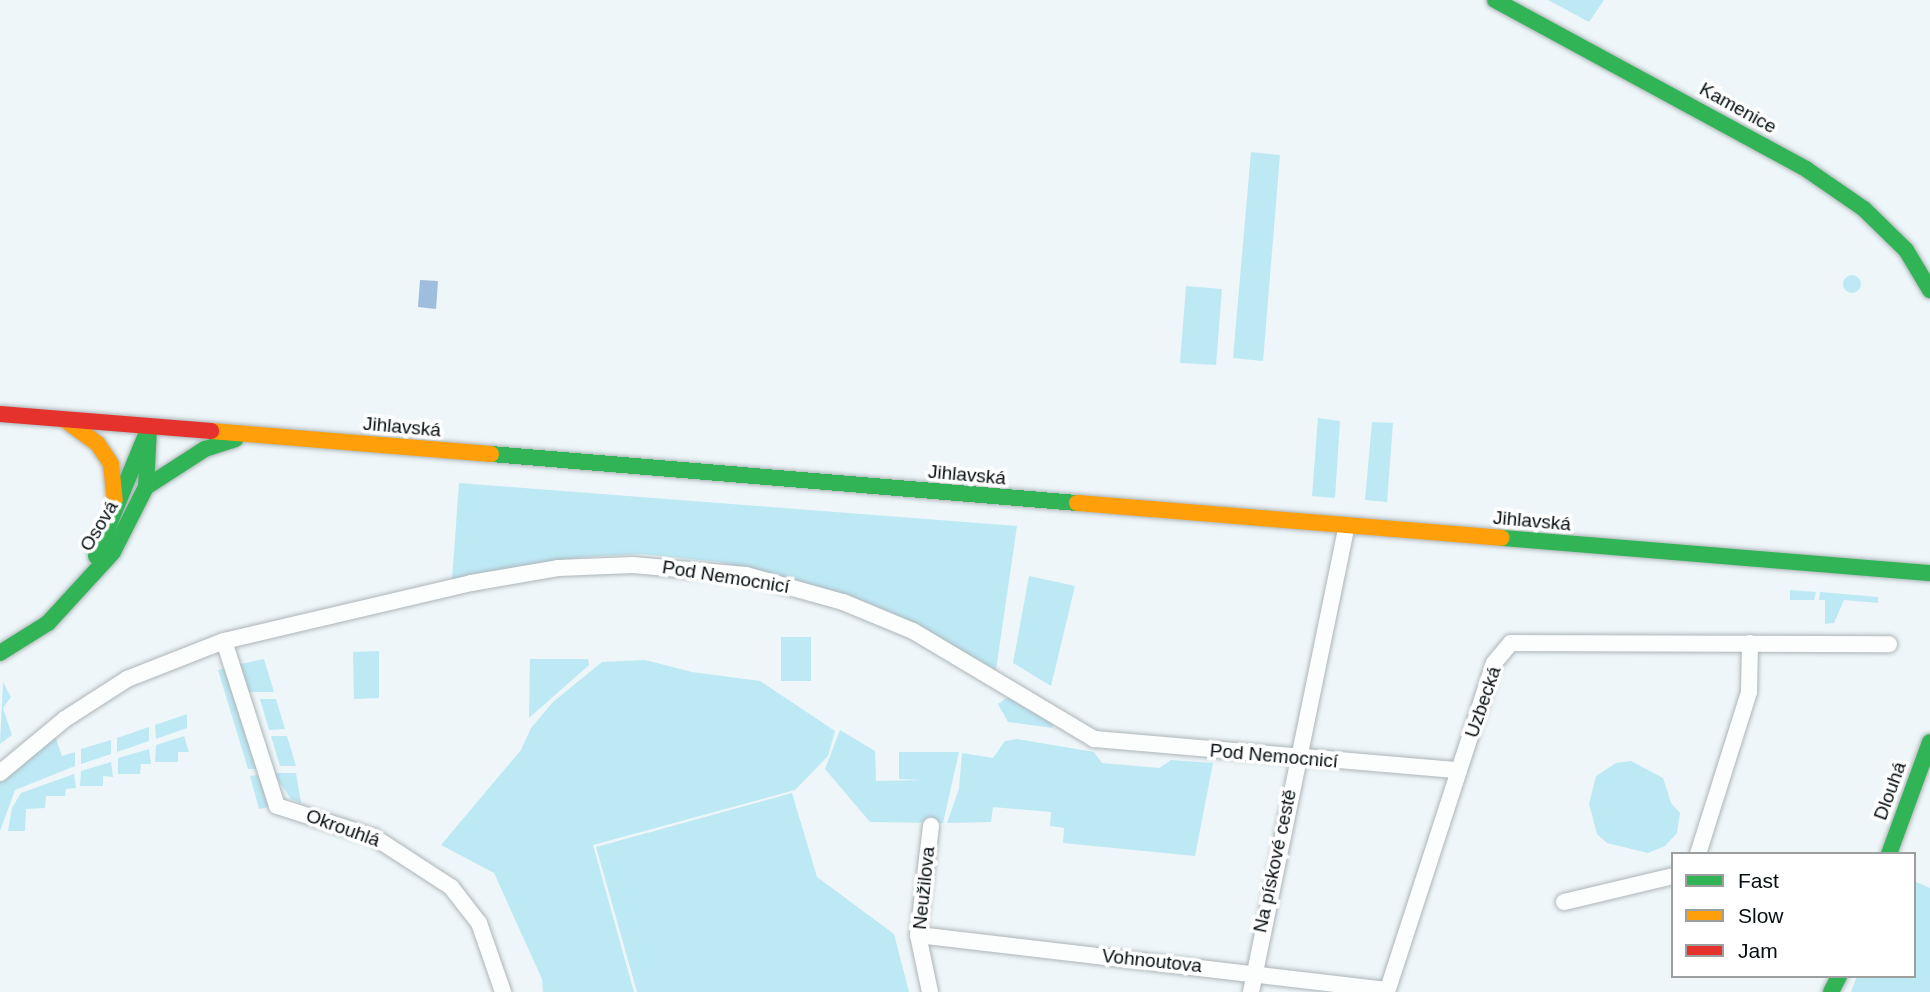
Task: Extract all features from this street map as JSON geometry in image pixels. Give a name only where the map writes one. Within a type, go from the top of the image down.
[{"type":"main road","name":"Kamenice","points":[[1495,0],[1806,169],[1864,209],[1906,250],[1930,290]]},
{"type":"main road","name":"Jihlavská","points":[[0,414],[1930,573]]},
{"type":"main road","points":[[65,420],[97,443],[111,464],[116,487],[113,512]]},
{"type":"main road","points":[[146,487],[149,427]]},
{"type":"main road","name":"Osová","points":[[85,585],[149,427]]},
{"type":"main road","points":[[146,487],[205,449],[245,436]]},
{"type":"main road","name":"Osová","points":[[0,653],[48,623],[85,585],[113,552],[146,487]]},
{"type":"main road","name":"Dlouhá","points":[[1890,852],[1930,742]]},
{"type":"street","name":"Na pískové cestě","points":[[1251,992],[1252,972],[1347,526]]},
{"type":"street","name":"Pod Nemocnicí","points":[[0,773],[65,719],[127,679],[225,641],[393,601],[558,568],[633,565],[709,570],[792,586],[872,613],[913,631],[1094,739],[1297,759],[1459,770]]},
{"type":"street","name":"Okrouhlá","points":[[225,641],[277,806],[374,837],[451,887],[479,923],[503,992]]},
{"type":"street","name":"Uzbecká","points":[[1387,991],[1494,663],[1511,643],[1889,644]]},
{"type":"street","points":[[1699,852],[1749,692],[1750,643]]},
{"type":"street","name":"Neužilova","points":[[930,992],[918,935],[931,826]]},
{"type":"street","points":[[1564,902],[1671,876]]},
{"type":"street","name":"Vohnoutova","points":[[918,935],[1252,972],[1387,991]]},
{"type":"shaded area","points":[[1548,0],[1604,0],[1589,22]]},
{"type":"shaded area","points":[[1251,152],[1280,155],[1263,361],[1233,358]]},
{"type":"shaded area","points":[[1848,275],[1856,275],[1861,284],[1859,291],[1848,293],[1843,288],[1843,280]]},
{"type":"shaded area","points":[[420,280],[438,281],[436,309],[418,307]]},
{"type":"shaded area","points":[[1186,286],[1222,289],[1216,365],[1180,363]]},
{"type":"shaded area","points":[[1318,418],[1340,421],[1335,498],[1312,496]]},
{"type":"shaded area","points":[[1372,422],[1393,423],[1387,502],[1365,500]]},
{"type":"shaded area","points":[[459,483],[1017,526],[996,670],[911,622],[860,600],[720,562],[641,554],[582,557],[452,580]]},
{"type":"shaded area","points":[[1029,576],[1075,586],[1051,686],[1013,663]]},
{"type":"shaded area","points":[[1790,590],[1816,592],[1814,600],[1790,600]]},
{"type":"shaded area","points":[[1820,592],[1878,597],[1878,603],[1844,600],[1834,623],[1825,624],[1825,600],[1819,600]]},
{"type":"shaded area","points":[[781,637],[811,637],[811,681],[781,681]]},
{"type":"shaded area","points":[[379,651],[379,698],[354,699],[353,652]]},
{"type":"shaded area","points":[[264,659],[274,692],[249,692],[240,664]]},
{"type":"shaded area","points":[[530,659],[588,659],[589,665],[529,718]]},
{"type":"shaded area","points":[[645,660],[692,672],[760,681],[835,731],[828,756],[795,790],[593,845],[634,992],[543,992],[542,979],[494,873],[441,845],[521,750],[531,728],[553,702],[602,662]]},
{"type":"shaded area","points":[[226,668],[258,769],[248,769],[218,670]]},
{"type":"shaded area","points":[[3,682],[11,697],[3,708],[12,735],[0,744]]},
{"type":"shaded area","points":[[1008,697],[1052,723],[1053,728],[1008,722],[998,704]]},
{"type":"shaded area","points":[[260,699],[276,699],[285,729],[269,730]]},
{"type":"shaded area","points":[[187,714],[187,728],[156,739],[155,725]]},
{"type":"shaded area","points":[[149,727],[149,741],[117,752],[117,738]]},
{"type":"shaded area","points":[[840,730],[875,751],[876,781],[924,780],[899,779],[899,752],[959,752],[943,823],[870,822],[825,769]]},
{"type":"shaded area","points":[[55,736],[62,756],[75,752],[75,766],[15,790],[0,831],[0,782]]},
{"type":"shaded area","points":[[184,736],[189,752],[178,752],[178,762],[155,762],[156,745]]},
{"type":"shaded area","points":[[271,736],[287,736],[296,766],[280,766]]},
{"type":"shaded area","points":[[1017,739],[1094,752],[1102,763],[1159,768],[1171,760],[1213,763],[1195,856],[1063,843],[1064,828],[1050,826],[1051,812],[993,807],[991,822],[947,823],[959,789],[962,753],[993,758],[1005,741]]},
{"type":"shaded area","points":[[111,740],[111,754],[81,764],[81,749]]},
{"type":"shaded area","points":[[149,749],[151,764],[141,764],[140,774],[118,774],[118,758]]},
{"type":"shaded area","points":[[1631,761],[1663,778],[1671,803],[1680,813],[1677,833],[1665,846],[1648,853],[1607,843],[1597,834],[1589,804],[1596,776],[1616,763]]},
{"type":"shaded area","points":[[111,762],[113,777],[103,776],[103,786],[80,786],[81,771]]},
{"type":"shaded area","points":[[273,773],[296,773],[301,803],[291,799]]},
{"type":"shaded area","points":[[74,774],[76,788],[66,789],[65,796],[46,796],[45,808],[26,809],[25,831],[8,831],[12,808],[21,793]]},
{"type":"shaded area","points":[[259,775],[269,807],[259,809],[250,776]]},
{"type":"shaded area","points":[[792,793],[817,877],[894,934],[909,992],[637,992],[596,847]]},
{"type":"shaded area","points":[[1916,882],[1930,888],[1930,992],[1851,992],[1856,978],[1916,978]]},
{"type":"traffic: fast","points":[[1495,0],[1806,169],[1864,209],[1906,250],[1930,290]]},
{"type":"traffic: fast","points":[[0,653],[48,623],[113,552],[146,487],[149,427]]},
{"type":"traffic: fast","points":[[96,556],[147,432]]},
{"type":"traffic: fast","points":[[146,487],[205,449],[235,439]]},
{"type":"traffic: fast","points":[[491,454],[1077,503]]},
{"type":"traffic: fast","points":[[1502,538],[1930,573]]},
{"type":"traffic: fast","points":[[1890,852],[1930,742]]},
{"type":"traffic: fast","points":[[1831,992],[1838,978]]},
{"type":"traffic: slow","points":[[65,420],[97,443],[111,464],[115,500]]},
{"type":"traffic: slow","points":[[211,431],[491,454]]},
{"type":"traffic: slow","points":[[1077,503],[1502,538]]},
{"type":"traffic: jam","points":[[0,414],[211,431]]}]
